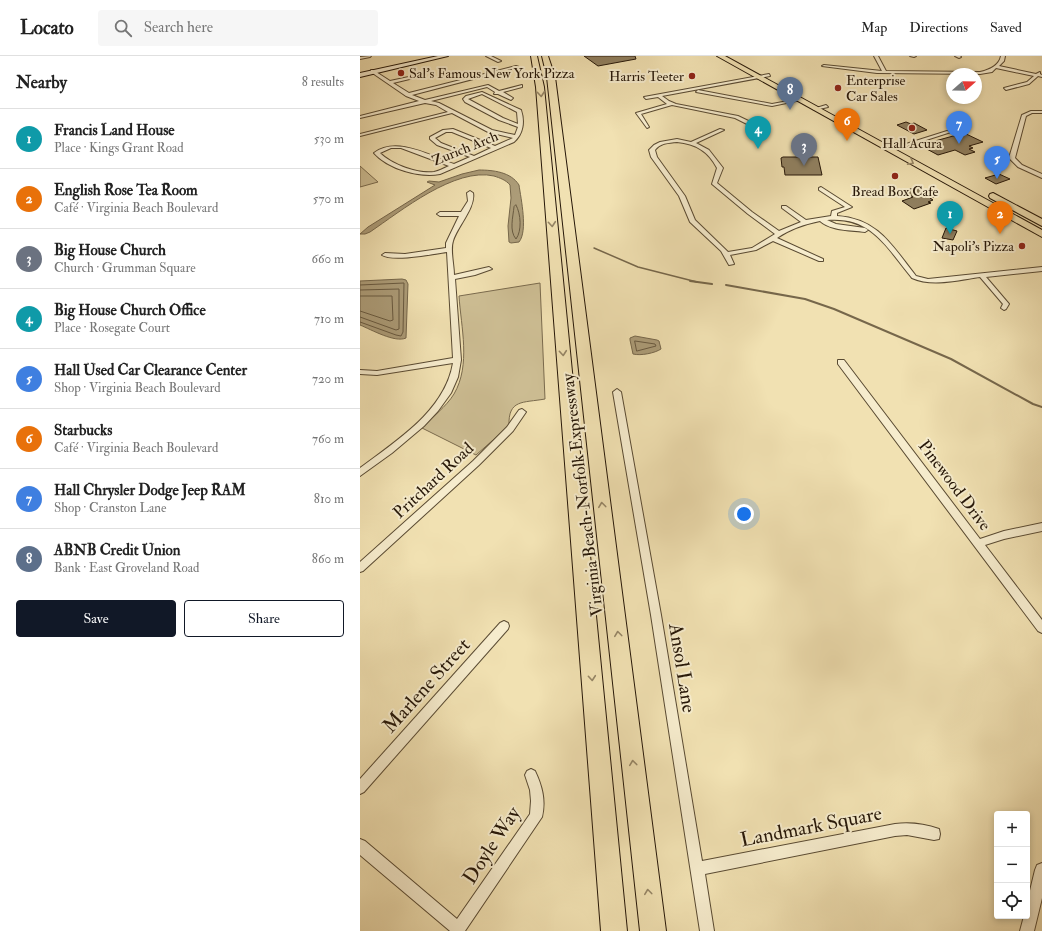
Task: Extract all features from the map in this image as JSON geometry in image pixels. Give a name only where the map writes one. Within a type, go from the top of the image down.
[{"type":"highway","name":"Virginia Beach-Norfolk Expressway","points":[[534,56],[540,87],[614,931]]},
{"type":"highway","name":"Virginia Beach-Norfolk Expressway","points":[[545,56],[550,77],[558,136],[653,931]]},
{"type":"main road","points":[[372,72],[438,56]]},
{"type":"main road","points":[[360,74],[445,56]]},
{"type":"main road","points":[[720,56],[1042,234]]},
{"type":"main road","points":[[734,56],[910,151]]},
{"type":"main road","points":[[983,191],[1042,223]]},
{"type":"street","points":[[360,58],[369,56]]},
{"type":"street","points":[[488,56],[499,62]]},
{"type":"street","points":[[876,56],[885,72]]},
{"type":"street","points":[[824,66],[885,72],[980,74],[996,68],[1003,61],[1003,56]]},
{"type":"street","points":[[408,95],[517,67]]},
{"type":"street","points":[[996,68],[1039,76]]},
{"type":"street","points":[[1006,89],[1028,83],[1039,76],[1042,70]]},
{"type":"street","points":[[372,72],[415,99],[437,104],[490,131],[516,137],[519,133],[520,126],[519,112],[482,93],[465,99],[466,101],[501,119],[520,126]]},
{"type":"street","points":[[646,98],[696,90],[769,75]]},
{"type":"street","points":[[389,82],[417,76]]},
{"type":"street","points":[[360,117],[488,86],[512,99]]},
{"type":"street","points":[[487,95],[520,86]]},
{"type":"street","points":[[696,90],[772,105],[799,100]]},
{"type":"street","points":[[659,96],[670,104],[741,118],[759,128]]},
{"type":"street","points":[[646,127],[638,113],[670,104]]},
{"type":"street","points":[[815,109],[826,106]]},
{"type":"street","points":[[360,135],[452,112]]},
{"type":"street","points":[[1042,112],[1031,112],[1024,115],[1012,158],[1020,166],[1042,176]]},
{"type":"street","points":[[473,157],[439,144],[432,138],[445,131],[453,130],[495,148]]},
{"type":"street","points":[[692,143],[722,130]]},
{"type":"street","points":[[890,150],[949,132]]},
{"type":"street","name":"Zurich Arch","points":[[453,166],[402,147],[390,147],[377,153],[381,158],[394,164],[426,174],[436,174],[516,137]]},
{"type":"street","points":[[731,264],[726,254],[692,221],[682,196],[652,153],[654,146],[665,142],[677,141],[692,143],[704,148],[719,166],[720,171],[713,182],[715,185],[779,234]]},
{"type":"street","points":[[821,189],[849,207],[834,212],[834,218]]},
{"type":"street","points":[[361,470],[423,422],[440,404],[453,384],[457,360],[448,250],[450,239],[471,201],[472,198],[470,193]]},
{"type":"street","points":[[784,207],[805,222]]},
{"type":"street","points":[[440,214],[463,214]]},
{"type":"street","points":[[726,254],[753,249],[771,238],[805,222],[834,218],[854,220],[873,228],[917,278],[928,280],[982,276],[1042,269]]},
{"type":"street","points":[[822,219],[824,222],[831,225],[865,230]]},
{"type":"street","points":[[771,238],[821,260]]},
{"type":"street","points":[[385,255],[406,256],[448,250]]},
{"type":"street","points":[[451,278],[489,269]]},
{"type":"street","points":[[982,276],[1006,304],[1004,308]]},
{"type":"street","points":[[360,372],[377,373],[457,360]]},
{"type":"street","name":"Pinewood Drive","points":[[841,362],[1042,628]]},
{"type":"street","name":"Ansol Lane","points":[[618,392],[707,931]]},
{"type":"street","name":"Pritchard Road","points":[[360,568],[476,463],[510,429],[522,412]]},
{"type":"street","points":[[978,543],[1004,535],[1042,527]]},
{"type":"street","name":"Marlene Street","points":[[360,788],[504,626]]},
{"type":"street","name":"Doyle Way","points":[[458,930],[536,817],[539,807],[536,787],[531,775]]},
{"type":"street","name":"Landmark Square","points":[[697,869],[895,830],[907,829],[934,834]]},
{"type":"street","points":[[360,846],[458,930]]},
{"type":"street","points":[[1027,931],[1042,870]]},
{"type":"shaded area","points":[[360,166],[378,182],[360,187]]},
{"type":"shaded area","points":[[540,283],[545,399],[524,402],[514,407],[509,417],[509,426],[476,455],[422,428],[451,399],[459,383],[464,358],[464,346],[459,296]]},
{"type":"water","points":[[479,170],[496,171],[507,175],[519,185],[523,230],[522,237],[519,242],[509,242],[508,226],[511,198],[510,185],[501,178],[479,175],[463,178],[446,184],[413,203],[370,232],[360,234],[368,227],[435,185],[427,182],[439,182]]},
{"type":"water","points":[[406,280],[408,284],[406,338],[396,339],[377,333],[360,325],[360,281]]},
{"type":"water","points":[[635,336],[659,341],[661,349],[648,354],[633,354],[630,338]]},
{"type":"building","points":[[584,56],[635,56],[636,59],[598,66]]},
{"type":"building","name":"Hall Acura","points":[[906,122],[911,124],[914,123],[927,130],[914,134],[897,125]]},
{"type":"building","points":[[964,133],[983,142],[969,146],[973,148],[969,149],[975,152],[965,155],[955,150],[938,155],[923,147],[939,143],[935,141]]},
{"type":"building","points":[[818,157],[822,175],[785,175],[781,158]]},
{"type":"building","points":[[999,174],[1010,179],[996,184],[985,178]]},
{"type":"building","points":[[917,187],[935,197],[930,198],[933,200],[928,202],[931,203],[914,209],[902,201],[913,197],[903,191]]},
{"type":"building","points":[[946,228],[957,231],[953,240],[942,238]]},
{"type":"waterway","points":[[594,248],[638,267],[697,282]]},
{"type":"waterway","points":[[690,281],[697,282]]},
{"type":"waterway","points":[[697,282],[712,284]]},
{"type":"waterway","points":[[726,285],[805,299],[834,309],[951,359],[1033,404],[1042,407]]},
{"type":"place","name":"Sal's Famous New York Pizza","points":[[401,73]]},
{"type":"place","name":"Harris Teeter","points":[[692,76]]},
{"type":"place","name":"Enterprise Car Sales","points":[[838,88]]},
{"type":"place","name":"ABNB Credit Union","points":[[790,110]]},
{"type":"place","name":"Hall Acura","points":[[912,128]]},
{"type":"place","name":"Starbucks","points":[[847,141]]},
{"type":"place","name":"Hall Chrysler Dodge Jeep RAM","points":[[959,144]]},
{"type":"place","name":"Big House Church Office","points":[[758,149]]},
{"type":"place","name":"Big House Church","points":[[804,166]]},
{"type":"place","name":"Bread Box Cafe","points":[[895,176]]},
{"type":"place","name":"Hall Used Car Clearance Center","points":[[997,179]]},
{"type":"place","name":"Francis Land House","points":[[950,234]]},
{"type":"place","name":"English Rose Tea Room","points":[[1000,234]]},
{"type":"place","name":"Napoli's Pizza","points":[[1022,246]]}]
